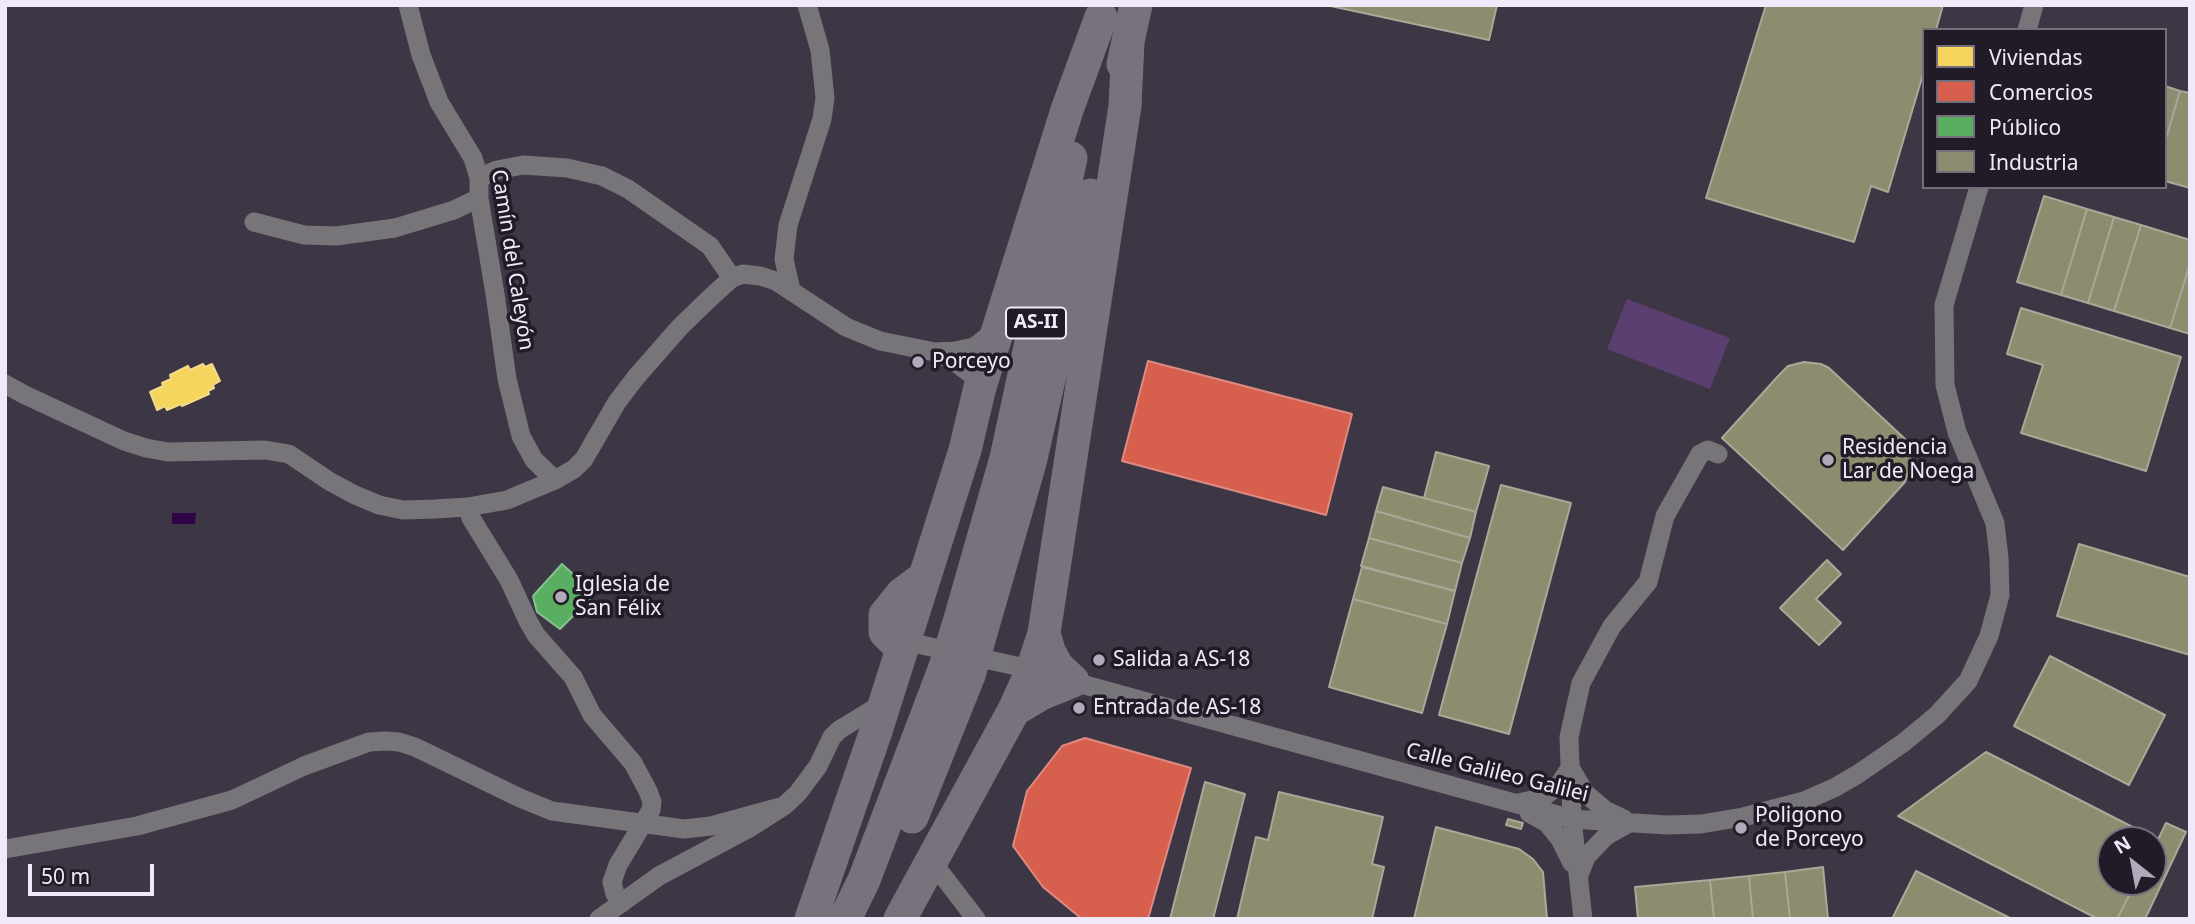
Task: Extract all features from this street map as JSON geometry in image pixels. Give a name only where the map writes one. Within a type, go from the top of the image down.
[{"type":"highway","name":"AS-II","points":[[869,919],[884,887],[969,630],[1030,463],[1136,5]]},
{"type":"highway","name":"AS-II","points":[[969,630],[1103,11]]},
{"type":"highway","points":[[811,919],[904,641],[893,639],[885,632],[885,615],[902,594],[924,578],[965,450],[981,417],[985,364],[1067,110],[1103,11]]},
{"type":"highway","points":[[900,919],[1014,710],[1024,668],[1044,633],[1125,106],[1128,42]]},
{"type":"highway","points":[[1014,710],[1041,694],[1073,681],[1057,666],[1044,633]]},
{"type":"highway","name":"AS-II","points":[[845,919],[957,671]]},
{"type":"street","name":"Camín del Caleyón","points":[[408,5],[421,55],[439,102],[473,158],[479,178],[479,198],[507,379],[521,436],[534,460],[555,480]]},
{"type":"street","points":[[791,290],[784,259],[788,225],[822,120],[825,98],[820,50],[807,5]]},
{"type":"street","points":[[2028,28],[2034,5]]},
{"type":"street","points":[[479,178],[497,170],[523,166],[566,168],[602,176],[628,189],[710,246],[732,278]]},
{"type":"street","name":"Calle Galileo Galilei","points":[[904,641],[1073,681],[1572,819],[1666,825],[1701,824],[1743,817],[1804,801],[1858,774],[1937,715],[1968,681],[1989,636],[2000,595],[1995,523],[1957,432],[1945,385],[1944,305],[1978,189]]},
{"type":"street","points":[[254,222],[304,235],[336,236],[395,228],[454,210],[479,198]]},
{"type":"street","points":[[5,384],[124,441],[146,448],[168,452],[265,450],[289,454],[338,486],[379,505],[404,510],[468,507],[507,500],[574,470],[584,459],[617,402],[637,376],[680,327],[732,278],[743,274],[776,281],[824,313],[857,332],[880,341],[935,352],[955,351],[985,364],[972,375],[935,352]]},
{"type":"street","points":[[1583,919],[1572,819],[1569,737],[1581,683],[1612,626],[1648,582],[1665,516],[1700,454],[1708,450],[1718,454]]},
{"type":"street","points":[[468,507],[471,518],[509,580],[536,635],[573,677],[592,715],[634,763],[652,802],[651,810],[618,864],[612,882],[615,894],[622,903]]},
{"type":"street","points":[[818,766],[832,737],[839,730],[881,716]]},
{"type":"street","points":[[599,919],[659,876],[751,827],[784,806],[798,793],[818,766],[846,739],[865,730],[881,716]]},
{"type":"street","points":[[5,849],[136,826],[232,800],[304,766],[369,742],[386,741],[399,741],[415,747],[552,811],[684,829],[711,826],[784,806]]},
{"type":"street","points":[[1570,768],[1585,793],[1605,810],[1630,823]]},
{"type":"street","points":[[1515,803],[1542,798],[1558,786],[1570,768]]},
{"type":"street","points":[[1515,803],[1546,823],[1560,839],[1579,876]]},
{"type":"street","points":[[1579,876],[1592,850],[1606,836],[1630,823]]},
{"type":"street","points":[[929,867],[940,872],[976,919]]},
{"type":"shaded area","points":[[1627,299],[1730,338],[1710,389],[1607,349]]},
{"type":"shaded area","points":[[172,513],[196,513],[195,524],[172,524]]},
{"type":"building: Viviendas","points":[[203,364],[205,367],[212,364],[220,381],[213,385],[214,388],[208,391],[209,394],[182,406],[181,404],[167,410],[165,406],[157,410],[150,392],[163,386],[162,383],[171,379],[170,375],[188,366],[190,370]]},
{"type":"building: Comercios","points":[[1148,361],[1352,414],[1326,515],[1122,461]]},
{"type":"building: Comercios","points":[[1085,738],[1191,768],[1148,919],[1082,919],[1043,887],[1013,846],[1027,791],[1062,746]]},
{"type":"building: Público","name":"Iglesia de San Félix","points":[[562,564],[586,586],[582,591],[590,599],[560,629],[537,612],[533,596]]},
{"type":"building: Industria","points":[[1326,5],[1497,5],[1489,40]]},
{"type":"building: Industria","points":[[1766,5],[1943,5],[1937,28],[1922,28],[1922,78],[1888,192],[1871,186],[1854,242],[1706,198]]},
{"type":"building: Industria","points":[[2167,87],[2180,91],[2167,135]]},
{"type":"building: Industria","points":[[2180,91],[2190,93],[2190,188],[2167,182],[2167,135]]},
{"type":"building: Industria","points":[[2044,196],[2087,209],[2061,295],[2017,282]]},
{"type":"building: Industria","points":[[2087,209],[2114,217],[2088,303],[2061,295]]},
{"type":"building: Industria","points":[[2114,217],[2141,225],[2114,311],[2088,303]]},
{"type":"building: Industria","points":[[2141,225],[2190,240],[2190,264],[2170,328],[2114,311]]},
{"type":"building: Industria","points":[[2190,264],[2190,334],[2170,328]]},
{"type":"building: Industria","points":[[2021,308],[2181,357],[2146,471],[2021,433],[2043,365],[2007,354]]},
{"type":"building: Industria","name":"Residencia Lar de Noega","points":[[1804,362],[1829,368],[1904,438],[1909,446],[1911,464],[1905,482],[1843,550],[1722,438],[1788,366]]},
{"type":"building: Industria","points":[[1436,452],[1489,466],[1476,512],[1424,498]]},
{"type":"building: Industria","points":[[1501,485],[1571,503],[1509,734],[1439,715]]},
{"type":"building: Industria","points":[[1383,487],[1476,512],[1470,538],[1376,511]]},
{"type":"building: Industria","points":[[1376,511],[1470,538],[1462,563],[1369,538]]},
{"type":"building: Industria","points":[[1369,538],[1462,563],[1455,591],[1361,566]]},
{"type":"building: Industria","points":[[2079,544],[2190,577],[2190,655],[2057,616]]},
{"type":"building: Industria","points":[[1827,560],[1841,574],[1816,599],[1841,623],[1819,645],[1780,608]]},
{"type":"building: Industria","points":[[1362,567],[1455,591],[1447,624],[1353,599]]},
{"type":"building: Industria","points":[[1353,599],[1447,624],[1422,713],[1329,687]]},
{"type":"building: Industria","points":[[2050,656],[2165,715],[2129,785],[2014,726]]},
{"type":"building: Industria","points":[[1986,752],[2131,826],[2097,826],[2097,896],[2129,896],[2117,919],[2098,919],[1898,816]]},
{"type":"building: Industria","points":[[1205,782],[1245,794],[1213,919],[1170,919]]},
{"type":"building: Industria","points":[[1279,792],[1383,817],[1372,864],[1384,867],[1372,919],[1237,919],[1256,837],[1268,840]]},
{"type":"building: Industria","points":[[1508,819],[1523,823],[1521,829],[1506,825]]},
{"type":"building: Industria","points":[[2166,823],[2186,832],[2167,872],[2167,826],[2165,826]]},
{"type":"building: Industria","points":[[1436,827],[1519,849],[1533,859],[1543,872],[1547,919],[1414,919]]},
{"type":"building: Industria","points":[[1823,867],[1828,919],[1790,919],[1785,872]]},
{"type":"building: Industria","points":[[1916,871],[2012,919],[1892,919]]},
{"type":"building: Industria","points":[[1785,872],[1790,919],[1753,919],[1749,876]]},
{"type":"building: Industria","points":[[1749,876],[1753,919],[1714,919],[1710,880]]},
{"type":"building: Industria","points":[[1710,880],[1714,919],[1638,919],[1635,887]]},
{"type":"building: Industria","points":[[2129,896],[2156,896],[2144,919],[2117,919]]},
{"type":"place","name":"Porceyo","points":[[918,362]]},
{"type":"place","name":"Residencia Lar de Noega","points":[[1828,460]]},
{"type":"place","name":"Iglesia de San Félix","points":[[561,597]]},
{"type":"place","name":"Salida a AS-18","points":[[1099,660]]},
{"type":"place","name":"Entrada de AS-18","points":[[1079,708]]},
{"type":"place","name":"Poligono de Porceyo","points":[[1741,828]]}]
